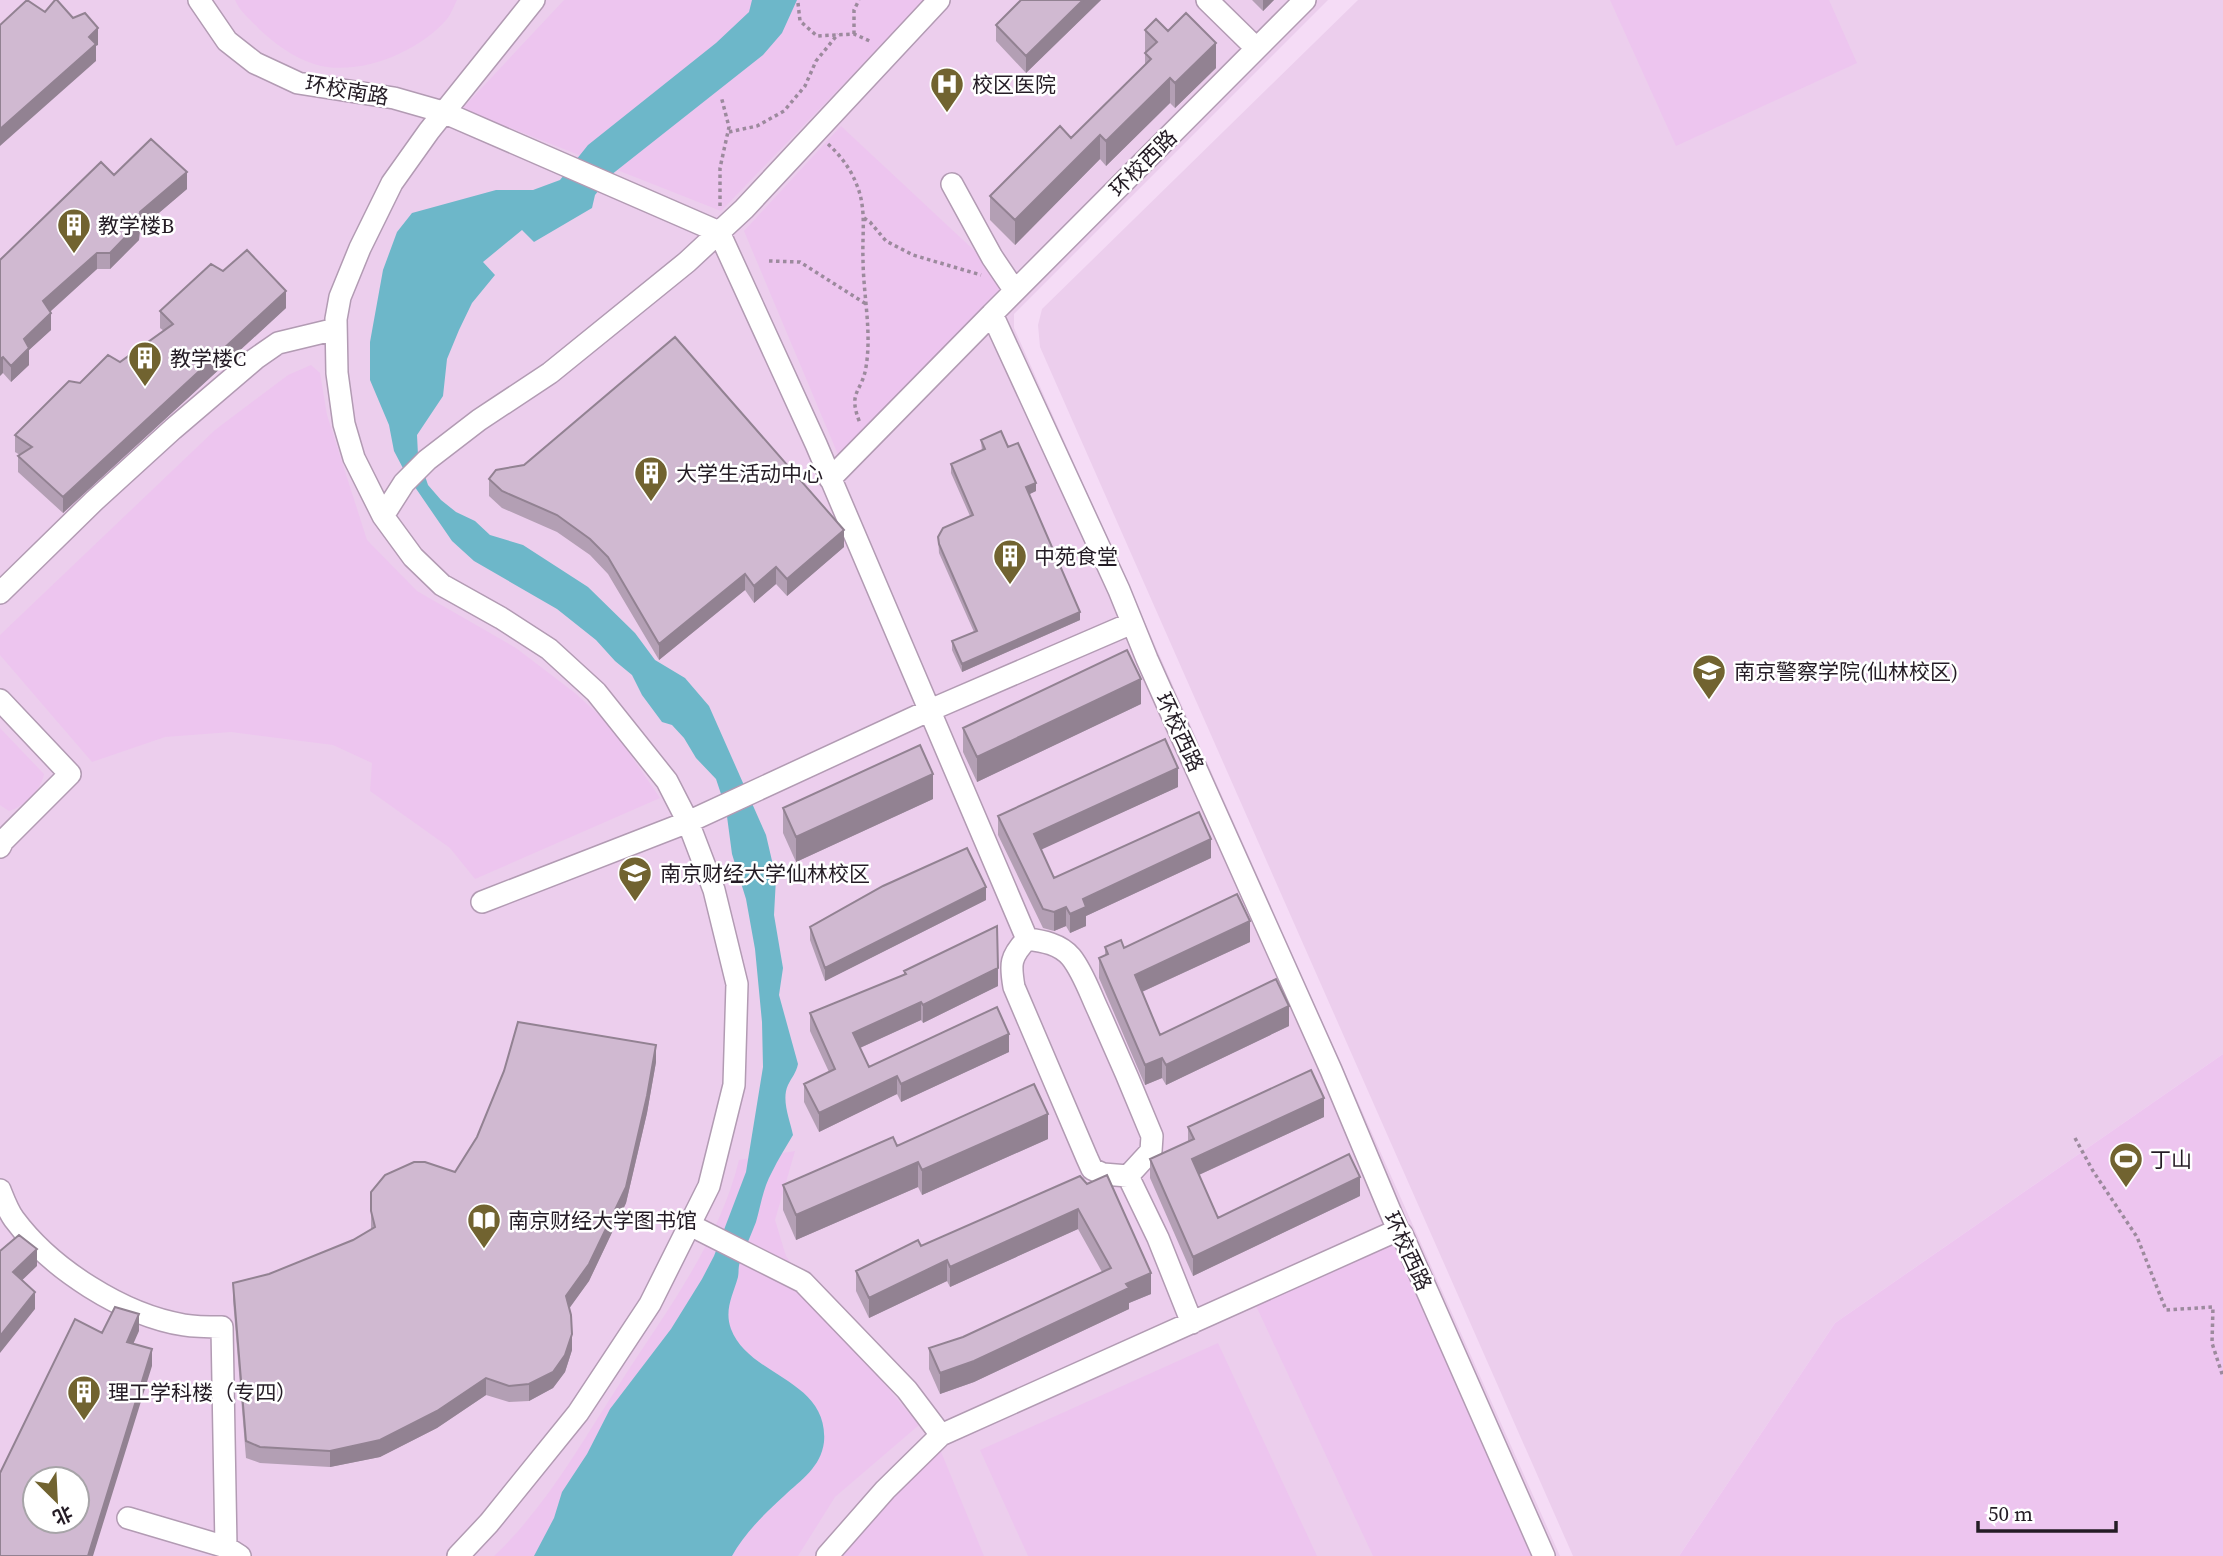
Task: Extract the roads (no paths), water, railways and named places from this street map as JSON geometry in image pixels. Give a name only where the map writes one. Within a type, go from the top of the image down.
[{"type":"street","name":"环校南路","points":[[200,0],[228,41],[255,63],[298,83],[381,95],[443,112],[719,232]]},
{"type":"street","points":[[458,1556],[489,1524],[578,1413],[650,1304],[709,1186],[734,1085],[737,984],[714,890],[688,822],[667,780],[596,692],[549,649],[442,585],[413,557],[383,516],[354,458],[345,424],[337,373],[336,329],[340,297],[359,248],[392,183],[443,112],[534,0]]},
{"type":"street","points":[[383,516],[404,483],[427,460],[479,420],[550,373],[687,262],[719,232],[939,0]]},
{"type":"street","points":[[1207,0],[1256,48]]},
{"type":"street","name":"环校西路","points":[[1305,0],[1010,283],[992,314],[1028,389],[1331,1070],[1398,1230],[1544,1556]]},
{"type":"street","points":[[952,184],[1010,283]]},
{"type":"street","points":[[719,232],[830,479],[1027,939]]},
{"type":"street","points":[[830,479],[992,314]]},
{"type":"street","points":[[0,593],[94,501],[255,359],[278,343],[336,329]]},
{"type":"street","points":[[482,902],[688,822],[928,711],[1132,623]]},
{"type":"street","points":[[0,700],[70,774],[1,842]]},
{"type":"street","points":[[1027,939],[1044,941],[1070,956],[1088,987],[1111,1039],[1152,1136],[1151,1151],[1128,1176],[1103,1174],[1092,1169],[1014,987],[1010,965],[1017,949],[1027,939]]},
{"type":"street","points":[[1128,1176],[1158,1238],[1192,1322]]},
{"type":"street","points":[[0,1190],[13,1217],[38,1247],[111,1299],[148,1316],[185,1326],[222,1327],[233,1552],[128,1518]]},
{"type":"street","points":[[690,1225],[803,1282],[907,1390],[941,1435]]},
{"type":"street","points":[[827,1556],[885,1490],[941,1435],[1398,1230]]},
{"type":"water","points":[[752,0],[797,0],[782,33],[763,55],[611,175],[595,195],[592,208],[534,242],[522,230],[483,262],[495,275],[472,303],[447,359],[443,396],[417,435],[418,455],[428,485],[441,500],[456,512],[475,521],[490,535],[523,545],[588,587],[635,633],[655,660],[685,678],[709,706],[766,835],[776,878],[774,915],[783,968],[779,995],[798,1064],[785,1097],[793,1135],[766,1184],[756,1222],[739,1264],[728,1315],[731,1329],[740,1345],[802,1391],[814,1405],[822,1421],[824,1442],[819,1459],[755,1524],[732,1556],[534,1556],[554,1518],[562,1492],[587,1454],[610,1409],[671,1329],[702,1279],[714,1256],[746,1172],[763,1067],[755,949],[746,899],[732,854],[726,809],[716,779],[696,758],[672,725],[662,722],[642,695],[632,675],[596,640],[557,609],[474,561],[452,541],[406,474],[394,451],[389,425],[370,380],[370,342],[383,270],[397,232],[412,213],[496,190],[533,190],[560,180],[588,145],[716,43],[749,12]]},
{"type":"place","name":"校区医院","points":[[947,114]]},
{"type":"place","name":"教学楼B","points":[[74,255]]},
{"type":"place","name":"教学楼C","points":[[145,388]]},
{"type":"place","name":"大学生活动中心","points":[[651,503]]},
{"type":"place","name":"中苑食堂","points":[[1010,586]]},
{"type":"place","name":"南京警察学院(仙林校区)","points":[[1709,701]]},
{"type":"place","name":"南京财经大学仙林校区","points":[[635,903]]},
{"type":"place","name":"丁山","points":[[2126,1189]]},
{"type":"place","name":"南京财经大学图书馆","points":[[484,1250]]},
{"type":"place","name":"理工学科楼（专四）","points":[[84,1422]]}]
